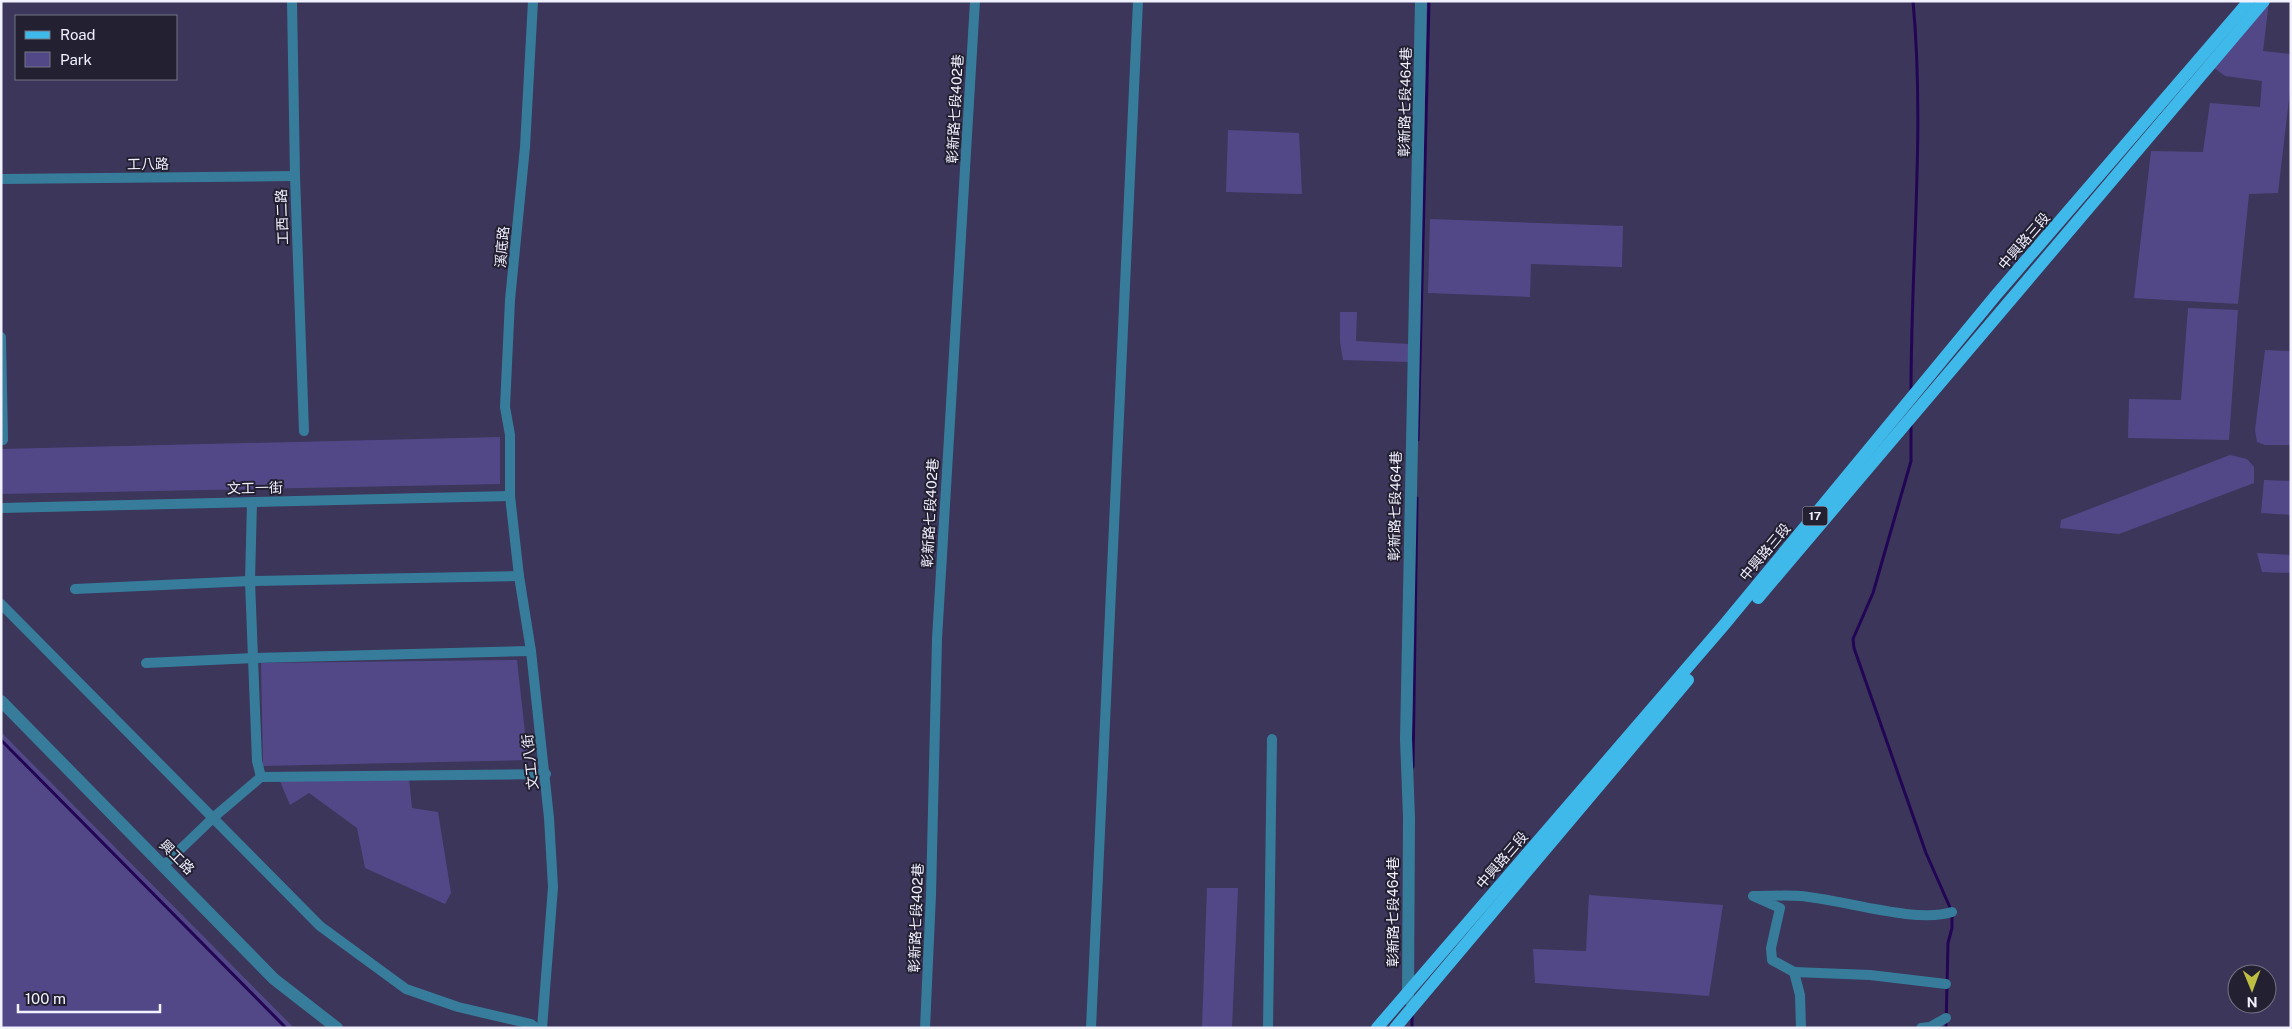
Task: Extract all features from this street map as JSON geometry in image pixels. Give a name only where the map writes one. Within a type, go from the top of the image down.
[{"type":"main road","name":"中興路三段","points":[[1377,1028],[1711,640],[1996,295],[2249,1]]},
{"type":"main road","name":"中興路三段","points":[[1396,1028],[1914,412],[2264,1]]},
{"type":"street","name":"工西二路","points":[[292,1],[295,176],[304,432]]},
{"type":"street","name":"溪底路","points":[[510,496],[510,435],[505,407],[505,382],[525,147],[533,1]]},
{"type":"street","name":"彰新路七段402巷","points":[[925,1028],[931,896],[937,639],[975,1]]},
{"type":"street","points":[[1092,1028],[1138,1]]},
{"type":"street","name":"彰新路七段464巷","points":[[1408,1012],[1409,817],[1407,710],[1421,1]]},
{"type":"street","name":"工八路","points":[[1,180],[295,176]]},
{"type":"street","points":[[1,337],[3,440]]},
{"type":"street","name":"文工一街","points":[[1,508],[510,496]]},
{"type":"street","name":"文工八街","points":[[510,496],[546,774],[553,887],[542,1028]]},
{"type":"street","points":[[252,502],[250,581],[257,761],[261,777]]},
{"type":"street","points":[[75,589],[250,581],[519,576]]},
{"type":"street","points":[[1,604],[320,926],[406,989],[458,1007],[531,1024],[536,1028]]},
{"type":"street","points":[[146,663],[254,658],[531,651]]},
{"type":"street","name":"興工路","points":[[1,701],[274,979],[336,1028]]},
{"type":"street","points":[[1268,1028],[1272,739]]},
{"type":"street","points":[[164,865],[214,817],[261,777],[546,774]]},
{"type":"street","points":[[1946,984],[1870,975],[1794,972],[1772,960],[1771,948],[1780,908],[1754,896],[1800,896],[1907,913],[1939,916],[1952,912]]},
{"type":"street","points":[[1794,972],[1800,995],[1801,1028]]},
{"type":"street","points":[[1921,1028],[1930,1027],[1946,1018]]},
{"type":"green space","points":[[2269,2],[2263,51],[2291,54],[2291,82],[2278,193],[2249,194],[2238,304],[2134,298],[2151,151],[2203,152],[2210,103],[2260,107],[2262,81],[2225,76],[2213,67]]},
{"type":"green space","points":[[1228,130],[1299,133],[1302,194],[1226,192]]},
{"type":"green space","points":[[1430,219],[1623,226],[1622,267],[1531,264],[1530,297],[1428,293]]},
{"type":"green space","points":[[2188,308],[2238,310],[2229,440],[2128,438],[2129,399],[2181,400]]},
{"type":"green space","points":[[1340,312],[1357,312],[1356,341],[1409,344],[1409,362],[1343,360],[1340,342]]},
{"type":"green space","points":[[2265,350],[2291,351],[2291,445],[2265,445],[2257,442],[2255,430]]},
{"type":"green space","points":[[500,437],[500,484],[1,494],[1,449]]},
{"type":"green space","points":[[2230,455],[2247,459],[2254,467],[2254,483],[2119,534],[2060,528],[2061,520]]},
{"type":"green space","points":[[2264,480],[2291,481],[2291,515],[2261,513]]},
{"type":"green space","points":[[2257,553],[2291,555],[2291,573],[2262,572]]},
{"type":"green space","points":[[517,660],[528,760],[263,766],[261,663]]},
{"type":"green space","points":[[1,732],[294,1028],[1,1028]]},
{"type":"green space","points":[[409,778],[412,808],[438,812],[451,893],[445,904],[365,868],[357,828],[309,793],[290,805],[279,779]]},
{"type":"green space","points":[[1207,888],[1238,888],[1232,1028],[1202,1028]]},
{"type":"green space","points":[[1589,895],[1723,905],[1709,996],[1535,983],[1533,949],[1586,951]]},
{"type":"waterway","points":[[1418,440],[1429,1]]},
{"type":"waterway","points":[[1911,390],[1918,147],[1918,98],[1913,1]]},
{"type":"waterway","points":[[1911,424],[1911,461],[1873,593],[1853,639],[1854,648],[1926,853],[1952,912],[1952,928],[1948,943],[1946,1028]]},
{"type":"waterway","points":[[1413,767],[1417,498]]},
{"type":"waterway","points":[[1,740],[286,1028]]},
{"type":"waterway","points":[[1412,1016],[1412,1028]]}]
